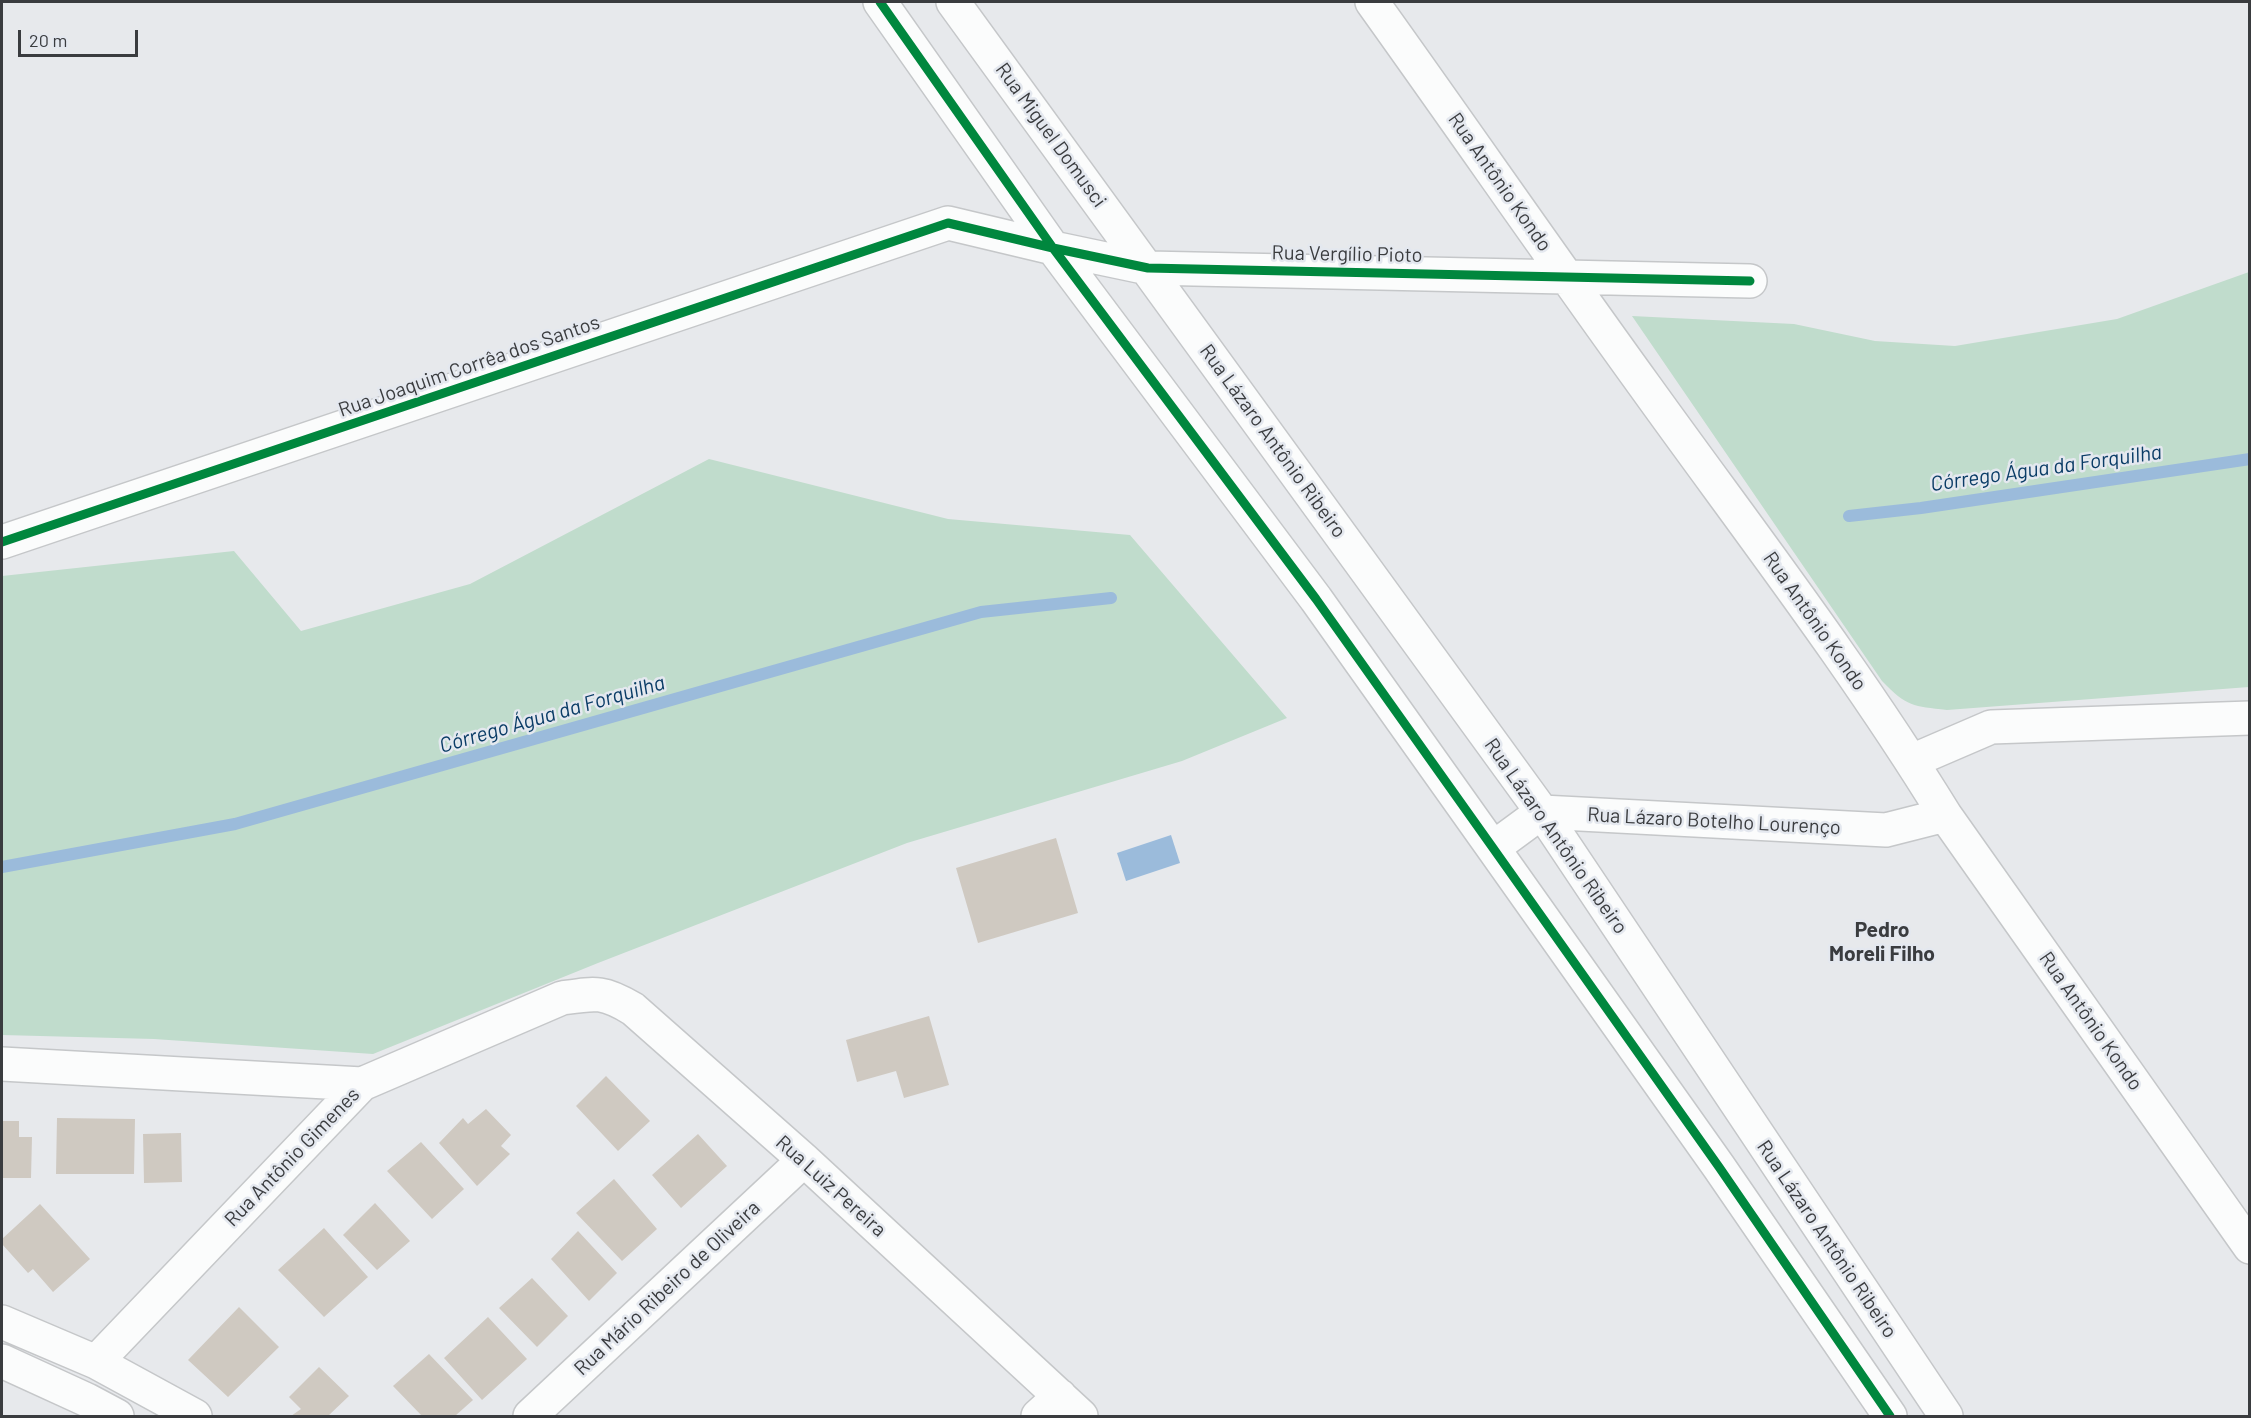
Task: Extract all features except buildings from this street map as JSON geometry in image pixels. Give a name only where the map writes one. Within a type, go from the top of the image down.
[{"type":"street","points":[[880,2],[1053,248],[1316,599],[1719,1167],[1890,1416]]},
{"type":"street","name":"Rua Miguel Domusci","points":[[953,2],[1148,268]]},
{"type":"street","name":"Rua Antônio Kondo","points":[[1372,2],[1568,278],[1774,561],[1912,761],[1945,815],[2250,1247]]},
{"type":"street","name":"Rua Vergílio Pioto","points":[[948,223],[1148,268],[1750,281]]},
{"type":"street","name":"Rua Joaquim Corrêa dos Santos","points":[[2,542],[948,223]]},
{"type":"street","name":"Rua Lázaro Antônio Ribeiro","points":[[1148,268],[1542,812],[1946,1416]]},
{"type":"street","points":[[1912,761],[1991,727],[2250,718]]},
{"type":"street","points":[[1493,848],[1542,812]]},
{"type":"street","name":"Rua Lázaro Botelho Lourenço","points":[[1542,812],[1886,830],[1945,815]]},
{"type":"street","name":"Rua Luiz Pereira","points":[[562,998],[597,993],[618,1000],[633,1009],[804,1160],[1060,1410]]},
{"type":"street","name":"Rua Antônio Gimenes","points":[[96,1362],[362,1084],[562,998]]},
{"type":"street","points":[[2,1064],[362,1084]]},
{"type":"street","name":"Rua Mário Ribeiro de Oliveira","points":[[530,1416],[804,1160]]},
{"type":"street","points":[[2,1322],[96,1362],[195,1416]]},
{"type":"street","points":[[2,1361],[117,1416]]},
{"type":"green space","points":[[2249,272],[2249,687],[1947,710],[1911,704],[1898,696],[1882,681],[1632,316],[1794,324],[1875,341],[1955,346],[2117,319]]},
{"type":"green space","points":[[709,459],[948,519],[1130,535],[1287,718],[1182,761],[907,843],[598,963],[373,1054],[154,1039],[2,1035],[2,576],[234,551],[301,631],[470,584]]},
{"type":"water","points":[[1171,835],[1180,863],[1126,881],[1117,853]]},
{"type":"waterway","name":"Córrego Água da Forquilha","points":[[1849,516],[1921,508],[2250,459]]},
{"type":"waterway","name":"Córrego Água da Forquilha","points":[[2,867],[235,824],[981,612],[1111,598]]},
{"type":"cycle path","points":[[880,2],[1053,248],[1316,599],[1719,1167],[1890,1416]]},
{"type":"cycle path","points":[[2,542],[948,223],[1148,268],[1750,281]]},
{"type":"district","name":"Pedro Moreli Filho","points":[[1882,942]]}]
